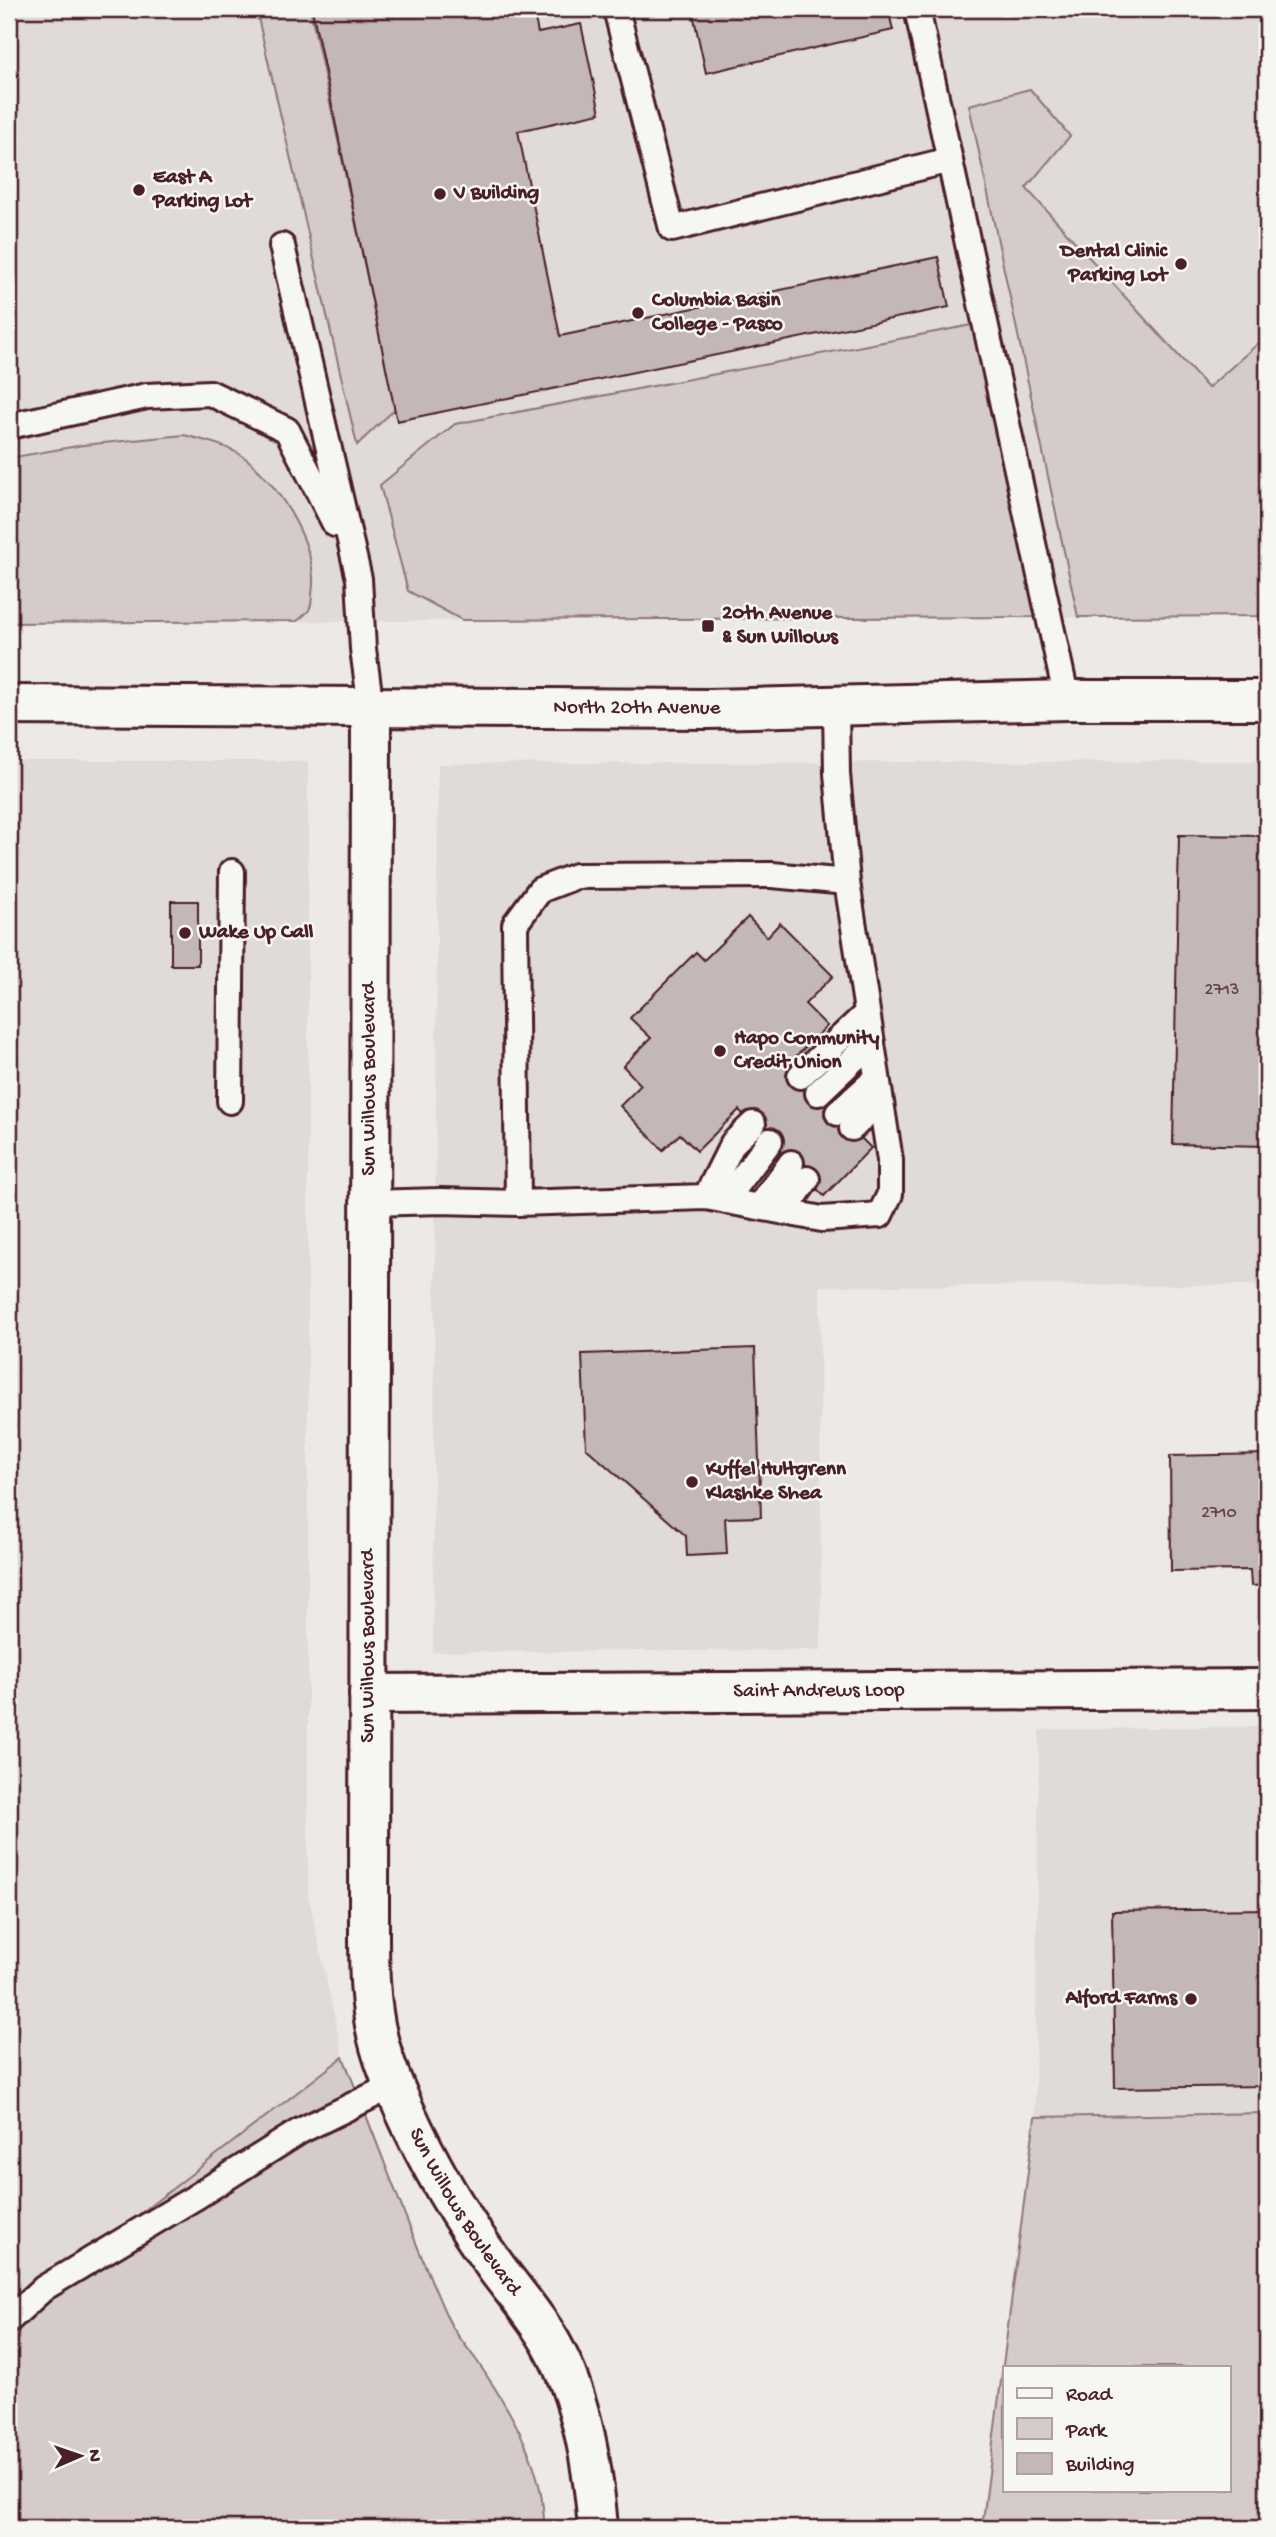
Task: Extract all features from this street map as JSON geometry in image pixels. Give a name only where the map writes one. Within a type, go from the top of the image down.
[{"type":"street","name":"North 20th Avenue","points":[[9,705],[708,709],[1067,699],[1267,700]]},
{"type":"street","name":"Sun Willows Boulevard","points":[[371,708],[369,1936],[372,2006],[379,2041],[394,2085],[444,2190],[552,2345],[570,2387],[583,2430],[594,2487],[598,2528]]},
{"type":"street","name":"Saint Andrews Loop","points":[[369,1694],[1267,1689]]},
{"type":"lane","points":[[617,9],[672,229],[950,160]]},
{"type":"lane","points":[[917,9],[1067,699]]},
{"type":"lane","points":[[282,246],[359,579],[363,649],[371,708]]},
{"type":"lane","points":[[9,426],[147,396],[210,393],[288,430],[330,511],[359,579]]},
{"type":"lane","points":[[370,1203],[715,1199],[822,1219],[880,1215],[890,1194],[890,1160],[847,882],[837,774],[836,706]]},
{"type":"lane","points":[[230,1101],[232,872]]},
{"type":"lane","points":[[517,1203],[515,924],[540,890],[576,876],[772,875],[847,882]]},
{"type":"lane","points":[[867,1013],[809,1085],[872,1042]]},
{"type":"lane","points":[[845,1121],[879,1089]]},
{"type":"lane","points":[[715,1199],[733,1143],[753,1124]]},
{"type":"lane","points":[[715,1199],[770,1141]]},
{"type":"lane","points":[[759,1207],[799,1171],[784,1212]]},
{"type":"lane","points":[[9,2320],[44,2288],[194,2199],[300,2131],[394,2085]]},
{"type":"shaded area","name":"Columbia Basin College - Pasco","points":[[9,9],[1267,9],[1267,616],[9,623]]},
{"type":"shaded area","points":[[9,761],[308,761],[308,1894],[343,2057],[9,2315]]},
{"type":"shaded area","points":[[1267,761],[1267,1285],[820,1286],[821,1650],[433,1652],[438,764]]},
{"type":"shaded area","points":[[1267,1726],[1267,2113],[1035,2117],[1039,1730]]},
{"type":"green space","points":[[256,9],[310,9],[395,409],[357,445]]},
{"type":"green space","points":[[1030,89],[1070,136],[1026,188],[1208,388],[1262,340],[1267,345],[1267,616],[1078,617],[969,105]]},
{"type":"green space","points":[[972,325],[1037,617],[462,620],[408,591],[380,485],[455,424]]},
{"type":"green space","points":[[184,435],[235,451],[249,461],[273,487],[295,522],[310,559],[313,577],[309,610],[297,621],[9,623],[9,458],[83,445]]},
{"type":"green space","points":[[343,2057],[448,2319],[493,2385],[525,2443],[539,2485],[544,2528],[9,2528],[9,2315]]},
{"type":"green space","points":[[1267,2113],[1267,2528],[982,2528],[1035,2117]]},
{"type":"building","name":"V Building","points":[[312,9],[533,9],[538,33],[581,24],[600,113],[518,131],[560,336],[938,257],[949,307],[397,421]]},
{"type":"building","points":[[692,9],[888,9],[893,30],[706,73]]},
{"type":"building","points":[[1179,835],[1267,836],[1267,1146],[1173,1144]]},
{"type":"building","name":"Wake Up Call","points":[[171,901],[198,901],[198,965],[171,965]]},
{"type":"building","name":"Hapo Community Credit Union","points":[[748,917],[767,937],[780,923],[833,976],[805,1004],[827,1026],[788,1064],[871,1148],[824,1196],[739,1110],[697,1151],[680,1134],[663,1150],[620,1106],[641,1085],[623,1066],[651,1038],[630,1018],[696,952],[704,960]]},
{"type":"building","name":"Kuffel Hultgrenn Klashke Shea","points":[[755,1348],[761,1517],[725,1518],[727,1554],[687,1556],[686,1536],[586,1448],[582,1354]]},
{"type":"building","points":[[1267,1454],[1267,1585],[1251,1586],[1250,1570],[1171,1571],[1170,1456]]},
{"type":"building","name":"Alford Farms","points":[[1267,1909],[1267,2086],[1115,2088],[1112,1911]]},
{"type":"place","name":"East A Parking Lot","points":[[139,190]]},
{"type":"place","name":"V Building","points":[[440,194]]},
{"type":"place","name":"Dental Clinic Parking Lot","points":[[1181,264]]},
{"type":"place","name":"Columbia Basin College - Pasco","points":[[638,313]]},
{"type":"place","name":"20th Avenue & Sun Willows","points":[[708,626]]},
{"type":"place","name":"Wake Up Call","points":[[185,933]]},
{"type":"place","name":"Hapo Community Credit Union","points":[[720,1051]]},
{"type":"place","name":"Kuffel Hultgrenn Klashke Shea","points":[[692,1482]]},
{"type":"place","name":"Alford Farms","points":[[1191,1999]]}]
